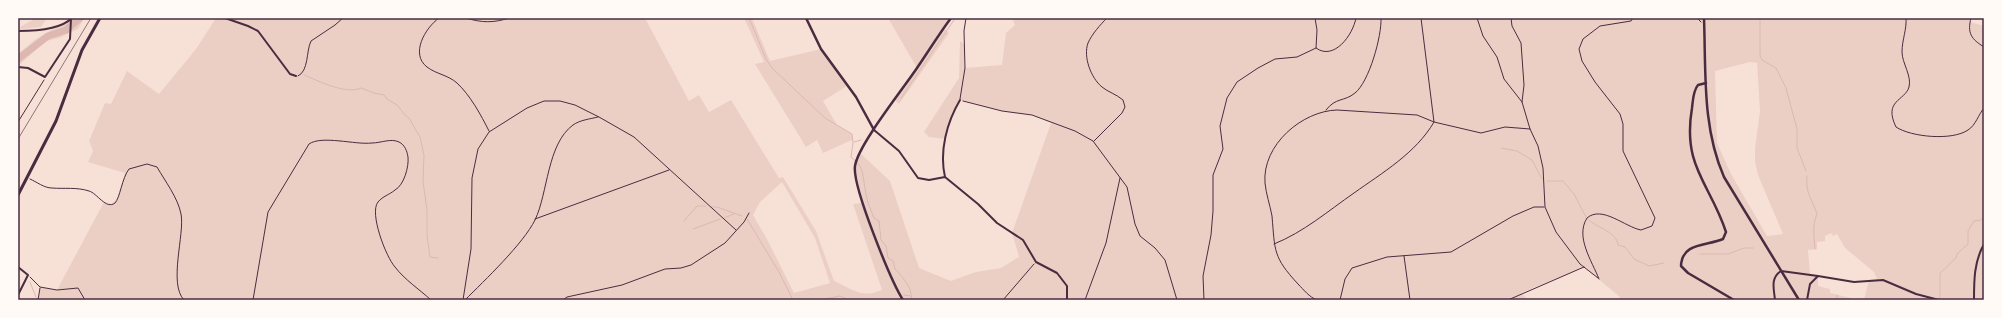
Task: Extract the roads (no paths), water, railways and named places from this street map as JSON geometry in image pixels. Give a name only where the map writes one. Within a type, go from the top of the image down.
[{"type":"main road","points":[[18,195],[56,121],[82,50],[100,18]]},
{"type":"street","points":[[225,18],[258,31],[290,74],[296,76]]},
{"type":"street","points":[[806,18],[821,49],[856,97],[874,130],[899,151],[918,178],[929,180],[945,177]]},
{"type":"street","points":[[903,300],[889,272],[859,192],[855,174],[856,163],[860,153],[874,130],[951,18]]},
{"type":"street","points":[[1704,18],[1708,122],[1715,157],[1724,177],[1799,300]]},
{"type":"street","points":[[18,67],[35,71],[45,76],[70,39],[71,19]]},
{"type":"street","points":[[18,31],[32,31],[60,26],[71,19]]},
{"type":"street","points":[[1706,83],[1698,85],[1694,92],[1691,114],[1690,147],[1694,164],[1726,232],[1723,239],[1691,247],[1684,252],[1681,266],[1688,273],[1734,300]]},
{"type":"street","points":[[960,100],[949,124],[945,139],[942,160],[945,177],[978,204],[997,223],[1023,240],[1036,262],[1057,273],[1062,278],[1066,286],[1067,300]]},
{"type":"street","points":[[1974,300],[1974,277],[1976,263],[1984,244]]},
{"type":"street","points":[[18,267],[28,275],[18,295]]},
{"type":"street","points":[[1775,300],[1774,279],[1776,274],[1781,271],[1854,282],[1883,280],[1916,294],[1938,300]]},
{"type":"street","points":[[1807,300],[1810,284],[1818,276]]},
{"type":"lane","points":[[960,100],[965,68],[964,31],[966,18]]},
{"type":"waterway","points":[[18,59],[48,36],[66,30],[80,18]]},
{"type":"waterway","points":[[749,18],[766,59],[772,68],[825,118],[852,134],[853,143],[851,157],[861,169],[867,200],[874,218],[879,221],[881,240],[886,246],[888,258],[893,261],[895,269],[909,287],[912,300]]},
{"type":"waterway","points":[[1760,18],[1760,55],[1762,60],[1776,68],[1786,88],[1797,129],[1797,148],[1806,171]]},
{"type":"waterway","points":[[901,98],[954,20]]},
{"type":"waterway","points":[[304,75],[340,89],[355,90],[361,88],[384,95],[387,99],[397,105],[409,118],[420,137],[424,155],[423,181],[427,210],[427,235],[430,257],[438,258]]},
{"type":"waterway","points":[[854,142],[861,140]]},
{"type":"waterway","points":[[1501,148],[1517,151],[1532,160],[1542,179]]},
{"type":"waterway","points":[[1807,176],[1808,192],[1817,214],[1814,227],[1815,249]]},
{"type":"waterway","points":[[1547,181],[1563,181],[1574,194],[1586,217]]},
{"type":"waterway","points":[[684,221],[697,206],[706,206]]},
{"type":"waterway","points":[[711,207],[717,207],[742,216]]},
{"type":"waterway","points":[[724,218],[734,214]]},
{"type":"waterway","points":[[1940,298],[1940,273],[1968,244],[1968,231],[1974,221],[1981,220],[1984,216]]},
{"type":"waterway","points":[[693,229],[720,219]]},
{"type":"waterway","points":[[747,219],[779,272],[793,300]]},
{"type":"waterway","points":[[1589,220],[1610,233],[1617,241],[1618,245],[1625,247],[1634,259],[1649,266],[1664,263]]},
{"type":"waterway","points":[[1700,254],[1728,254],[1744,248],[1753,248]]},
{"type":"waterway","points":[[30,282],[36,297]]},
{"type":"waterway","points":[[904,295],[910,296]]},
{"type":"waterway","points":[[1837,295],[1837,300]]},
{"type":"waterway","points":[[819,300],[840,296],[849,300]]},
{"type":"waterway","points":[[895,300],[900,299]]},
{"type":"railway","points":[[18,139],[91,18]]}]
